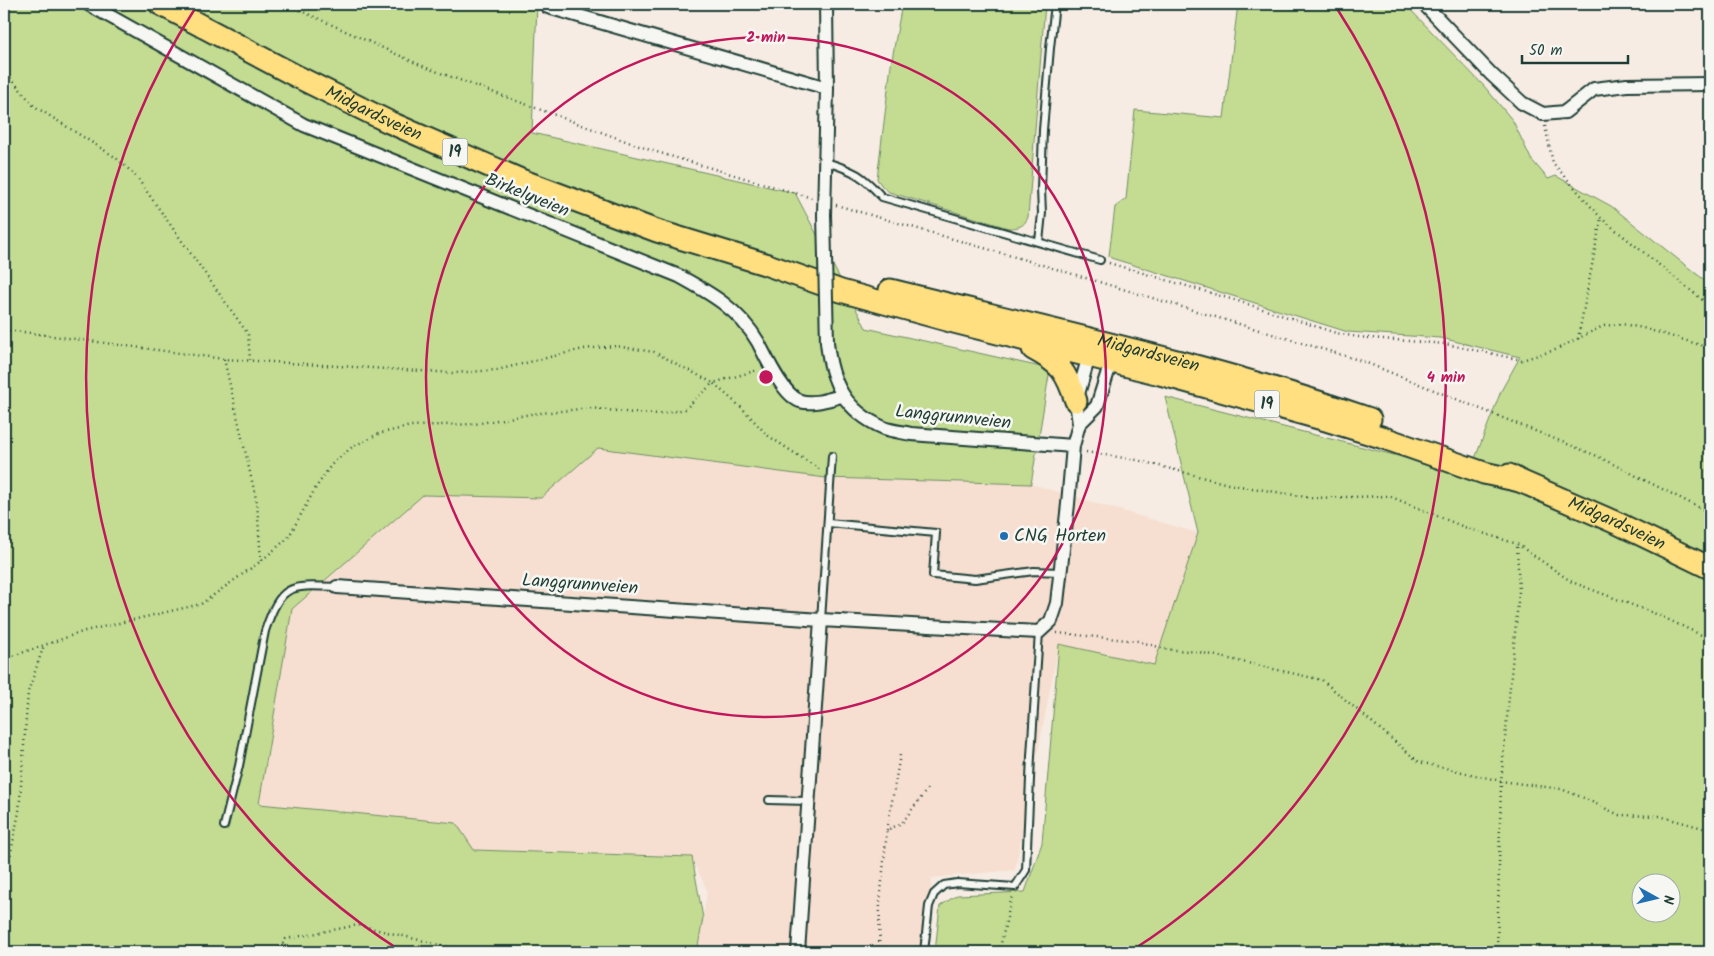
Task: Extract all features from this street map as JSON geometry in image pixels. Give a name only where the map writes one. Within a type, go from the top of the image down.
[{"type":"highway","name":"Midgardsveien","points":[[160,4],[388,122],[521,180],[657,231],[765,264],[841,291],[1011,337],[1258,383],[1329,405],[1488,463],[1520,482],[1619,524],[1710,568]]},
{"type":"highway","name":"Midgardsveien","points":[[765,264],[842,278],[1101,354]]},
{"type":"highway","name":"19","points":[[1011,337],[1051,359],[1059,366],[1070,384],[1076,401]]},
{"type":"street","name":"Birkelyveien","points":[[88,4],[304,126],[679,276],[715,296],[738,315],[757,340],[770,366],[786,389],[798,400],[812,402],[842,396]]},
{"type":"street","points":[[548,4],[548,7],[828,88]]},
{"type":"street","points":[[826,4],[828,88],[824,215],[827,342],[828,359],[833,378],[842,396]]},
{"type":"street","points":[[1424,4],[1491,74],[1522,103],[1543,114],[1565,112],[1594,89],[1627,85],[1710,84]]},
{"type":"street","points":[[1039,632],[1051,621],[1057,603],[1073,446],[1079,424],[1076,401],[1101,354]]},
{"type":"street","points":[[1079,424],[1097,406],[1101,354]]},
{"type":"street","name":"Langgrunnveien","points":[[842,396],[866,418],[886,428],[911,434],[1073,446]]},
{"type":"street","name":"Langgrunnveien","points":[[337,587],[821,620],[1039,632]]},
{"type":"street","points":[[798,952],[821,620]]},
{"type":"lane","points":[[1039,242],[1042,213],[1043,130],[1056,4]]},
{"type":"lane","points":[[826,162],[851,170],[867,181],[882,197],[1100,260]]},
{"type":"lane","points":[[821,620],[832,456]]},
{"type":"lane","points":[[828,523],[936,533],[932,575],[975,579],[1034,571],[1060,572]]},
{"type":"lane","points":[[224,826],[239,766],[265,631],[272,609],[280,597],[298,587],[337,587]]},
{"type":"lane","points":[[924,952],[929,906],[934,894],[944,886],[957,883],[1015,888],[1026,870],[1039,632]]},
{"type":"lane","points":[[769,800],[808,801]]},
{"type":"path","points":[[286,4],[428,68],[650,150],[1055,269],[1362,362],[1596,456],[1710,512]]},
{"type":"path","points":[[4,70],[34,106],[115,157],[135,175],[248,334],[250,360]]},
{"type":"path","points":[[1543,114],[1553,163],[1602,218],[1710,306]]},
{"type":"path","points":[[1578,339],[1602,218]]},
{"type":"path","points":[[1100,260],[1336,333],[1358,337],[1445,344],[1522,360],[1555,350],[1602,326],[1622,324],[1710,346]]},
{"type":"path","points":[[4,331],[16,331],[224,359],[452,372],[497,370],[583,349],[615,346],[654,352],[713,382],[767,434],[831,477]]},
{"type":"path","points":[[224,359],[258,503],[261,561]]},
{"type":"path","points":[[4,659],[85,631],[201,604],[261,561],[288,538],[315,489],[331,465],[352,447],[378,434],[411,426],[475,424],[531,414],[590,408],[661,414],[684,409],[713,382],[770,366]]},
{"type":"path","points":[[1073,446],[1090,453],[1137,460],[1228,484],[1312,498],[1389,496],[1464,527],[1517,544],[1572,582],[1656,614],[1710,639]]},
{"type":"path","points":[[1497,952],[1501,781],[1519,591],[1517,544]]},
{"type":"path","points":[[1039,632],[1138,641],[1165,649],[1199,652],[1322,680],[1419,762],[1501,781],[1561,789],[1619,815],[1659,816],[1710,830]]},
{"type":"path","points":[[4,878],[7,872],[19,812],[28,692],[44,645]]},
{"type":"path","points":[[879,952],[880,902],[887,830],[900,755]]},
{"type":"path","points":[[887,830],[902,823],[928,788]]},
{"type":"path","points":[[998,952],[1015,888]]},
{"type":"path","points":[[277,952],[286,939],[358,925],[469,952]]},
{"type":"path","points":[[1363,952],[1379,947],[1401,945],[1427,947],[1444,952]]},
{"type":"shaded area","points":[[598,448],[826,478],[1031,484],[1198,533],[1154,666],[1059,644],[1015,870],[932,878],[924,952],[698,952],[707,890],[691,857],[474,850],[259,804],[292,609],[423,495],[541,497]]},
{"type":"green space","points":[[4,4],[537,4],[532,133],[795,193],[866,328],[1050,369],[1031,484],[826,478],[598,448],[541,498],[423,495],[292,609],[259,804],[456,823],[474,850],[692,857],[703,918],[697,952],[518,952],[506,947],[442,948],[445,952],[4,952]]},
{"type":"green space","points":[[902,4],[1045,4],[1028,217],[1025,223],[1020,226],[1008,228],[889,192],[877,179],[891,65]]},
{"type":"green space","points":[[1238,4],[1405,4],[1484,86],[1513,121],[1531,159],[1548,179],[1556,176],[1611,206],[1710,284],[1710,952],[935,952],[940,906],[957,895],[1025,892],[1042,843],[1059,644],[1154,665],[1198,533],[1165,397],[1469,474],[1501,391],[1520,357],[1441,338],[1348,332],[1111,258],[1109,256],[1115,207],[1126,199],[1135,110],[1224,118]]},
{"type":"place","name":"CNG Horten","points":[[1004,536]]}]
